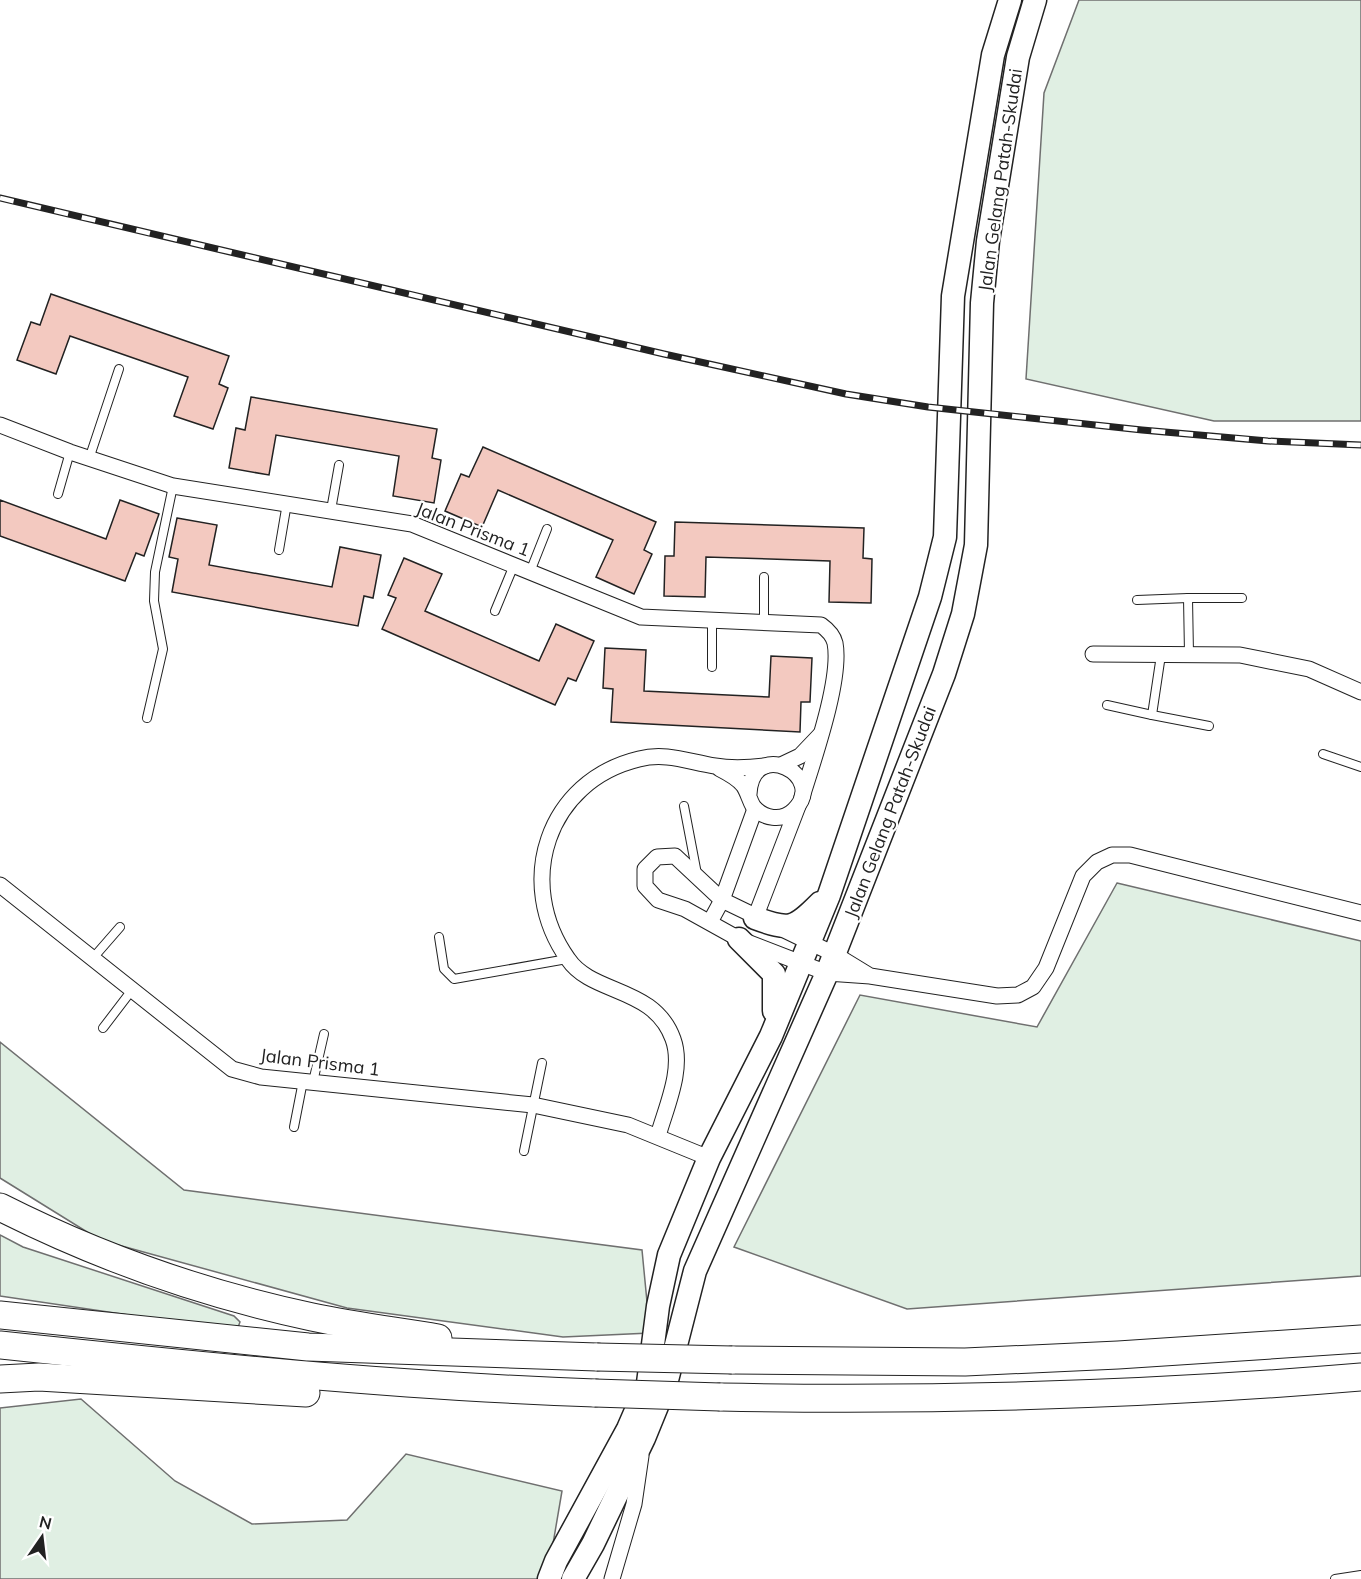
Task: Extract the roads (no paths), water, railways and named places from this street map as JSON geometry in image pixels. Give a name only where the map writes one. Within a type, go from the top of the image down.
[{"type":"highway","points":[[0,1207],[96,1251],[175,1281],[240,1300],[313,1317],[474,1343],[506,1354]]},
{"type":"highway","points":[[0,1315],[308,1347],[732,1360],[965,1362],[1361,1339]]},
{"type":"highway","points":[[0,1345],[316,1376],[501,1389],[720,1397],[970,1398],[1227,1388],[1361,1377]]},
{"type":"highway","points":[[0,1379],[39,1377],[315,1394],[468,1398],[501,1389]]},
{"type":"main road","name":"Jalan Gelang Patah-Skudai","points":[[549,1579],[556,1561],[628,1429],[648,1383],[658,1306],[669,1255],[709,1158],[771,1036],[803,952],[828,895],[930,597],[945,537],[953,296],[993,55],[1010,0]]},
{"type":"main road","name":"Jalan Gelang Patah-Skudai","points":[[573,1579],[593,1544],[644,1438],[666,1384],[695,1271],[830,964],[944,674],[963,614],[976,545],[982,303],[988,241],[1018,57],[1035,0]]},
{"type":"main road","points":[[755,918],[781,928],[791,927],[802,921],[828,895]]},
{"type":"main road","points":[[739,939],[774,974],[776,983],[771,1036]]},
{"type":"street","name":"Jalan Prisma 1","points":[[0,425],[89,459],[173,486],[412,524],[641,617],[765,621],[821,626],[830,632],[835,641],[836,664],[822,733],[800,801],[755,918]]},
{"type":"street","points":[[1093,654],[1240,655],[1309,669],[1361,692]]},
{"type":"street","points":[[658,1136],[676,1066],[673,1039],[661,1019],[645,1003],[580,973],[567,959],[551,926],[542,895],[543,852],[554,823],[573,795],[591,779],[616,765],[642,758],[673,756],[715,766],[737,768],[782,765],[800,756],[822,733]]},
{"type":"street","points":[[715,766],[734,777],[749,794],[755,809],[762,814],[778,818],[794,811],[800,801],[800,780],[789,768],[782,765]]},
{"type":"street","points":[[749,794],[752,777],[765,766]]},
{"type":"street","points":[[711,922],[722,900],[755,809]]},
{"type":"street","points":[[830,964],[803,952],[739,939],[711,922],[651,896],[643,877],[650,862],[665,855],[681,859],[722,900],[755,918],[803,952],[830,964],[870,976],[997,996],[1018,994],[1033,987],[1046,968],[1083,876],[1096,862],[1112,855],[1130,855],[1361,913]]},
{"type":"street","name":"Jalan Prisma 1","points":[[0,885],[232,1069],[261,1077],[533,1106],[628,1125],[709,1158]]},
{"type":"street","points":[[612,1579],[634,1504],[644,1438]]},
{"type":"lane","points":[[89,459],[119,369]]},
{"type":"lane","points":[[58,494],[70,452]]},
{"type":"lane","points":[[331,510],[339,465]]},
{"type":"lane","points":[[147,718],[163,649],[154,601],[155,572],[173,486]]},
{"type":"lane","points":[[279,550],[287,503]]},
{"type":"lane","points":[[530,572],[547,529]]},
{"type":"lane","points":[[495,610],[514,565]]},
{"type":"lane","points":[[764,577],[765,621]]},
{"type":"lane","points":[[1188,598],[1189,654]]},
{"type":"lane","points":[[1137,600],[1242,598]]},
{"type":"lane","points":[[712,619],[712,667]]},
{"type":"lane","points":[[1152,715],[1161,655]]},
{"type":"lane","points":[[1107,705],[1209,726]]},
{"type":"lane","points":[[1323,754],[1361,767]]},
{"type":"lane","points":[[684,806],[697,876]]},
{"type":"lane","points":[[93,958],[120,927]]},
{"type":"lane","points":[[439,937],[444,969],[454,979],[567,959]]},
{"type":"lane","points":[[103,1028],[132,990]]},
{"type":"lane","points":[[294,1127],[324,1034]]},
{"type":"lane","points":[[524,1151],[542,1063]]},
{"type":"lane","points":[[1335,1579],[1361,1575]]},
{"type":"railway","points":[[0,198],[664,354],[846,394],[928,407],[1142,430],[1268,441],[1361,445]]}]
